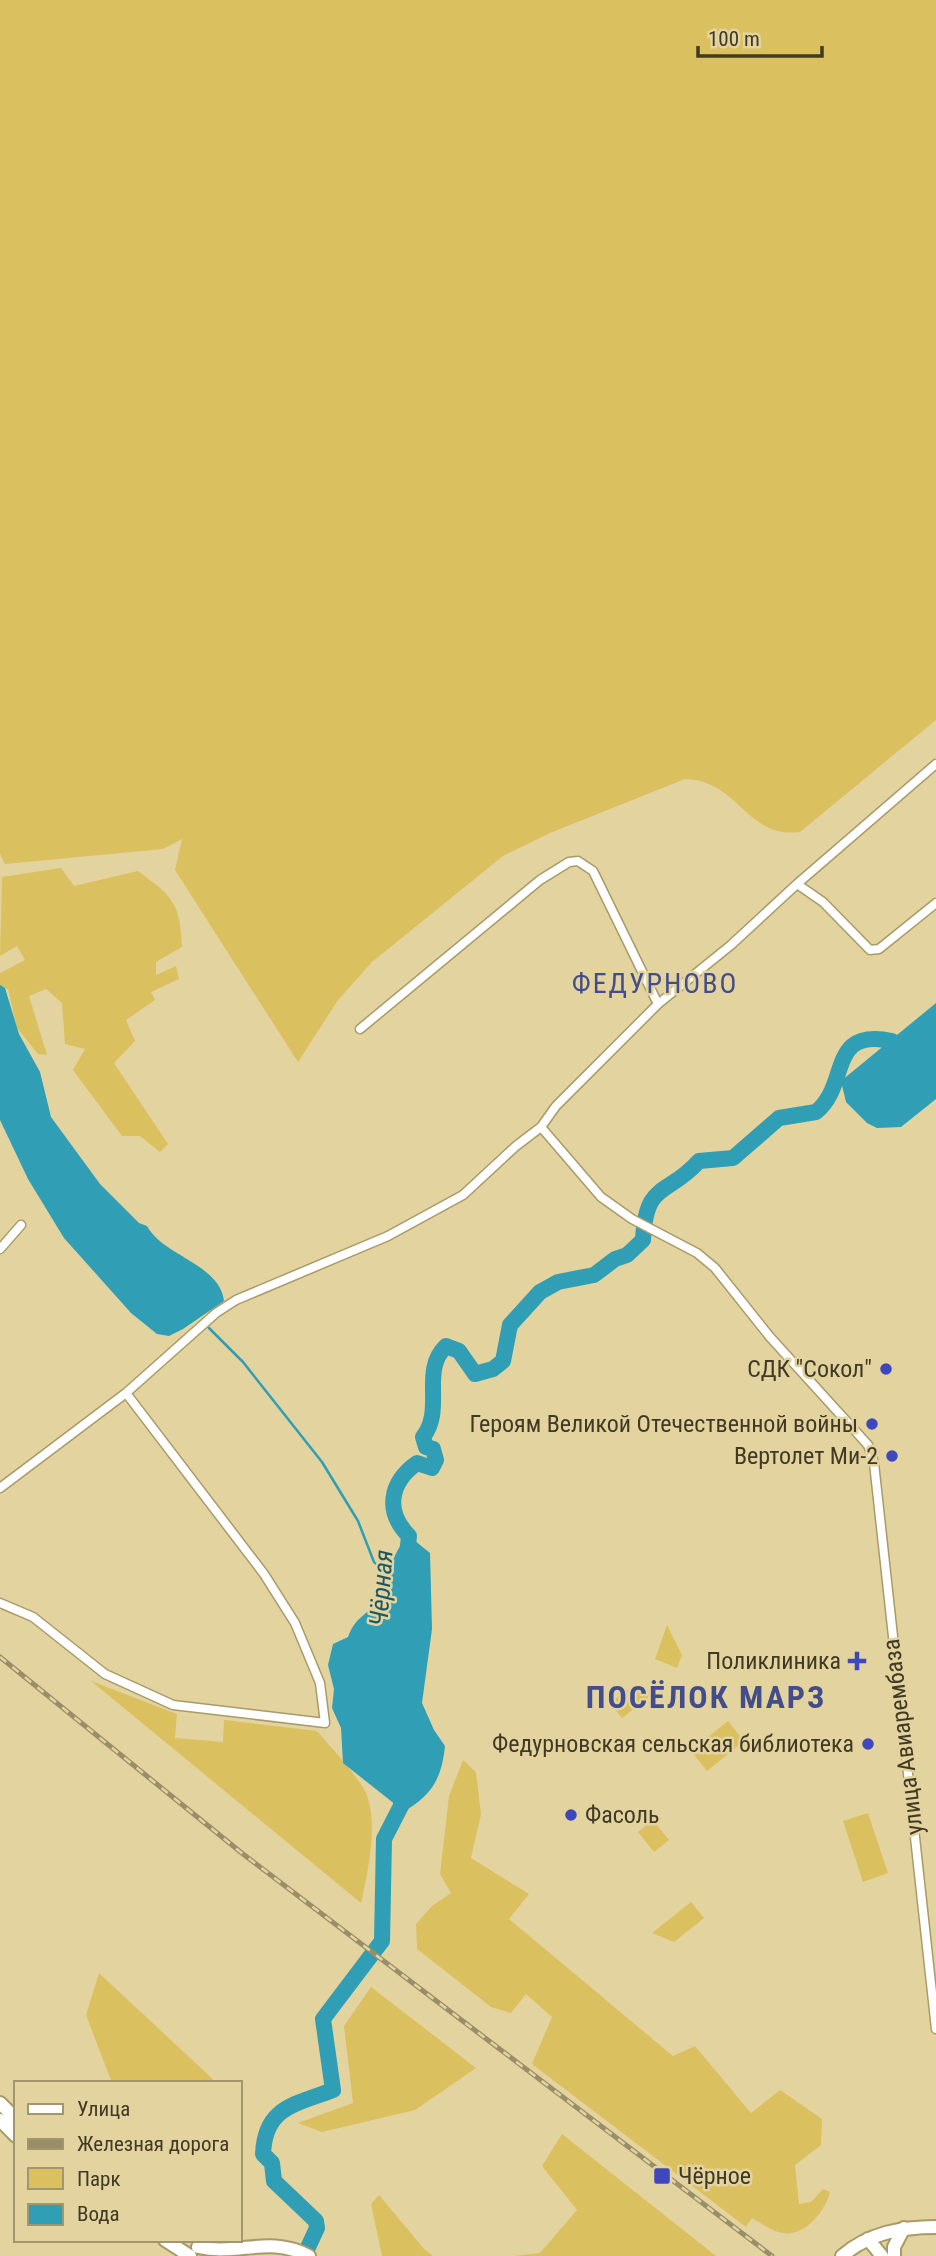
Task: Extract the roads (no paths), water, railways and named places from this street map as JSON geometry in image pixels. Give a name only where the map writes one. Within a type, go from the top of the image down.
[{"type":"main road","points":[[0,2103],[14,2117]]},
{"type":"main road","points":[[0,2120],[14,2134]]},
{"type":"main road","points":[[842,2256],[868,2239],[904,2228],[936,2227]]},
{"type":"main road","points":[[894,2256],[894,2247],[904,2228]]},
{"type":"main road","points":[[868,2239],[882,2256]]},
{"type":"main road","points":[[172,2242],[209,2256]]},
{"type":"main road","points":[[192,2248],[268,2251]]},
{"type":"main road","points":[[255,2256],[278,2249],[295,2249],[309,2256]]},
{"type":"street","points":[[0,1488],[126,1393],[216,1313],[236,1300],[388,1236],[452,1203],[541,1127],[556,1106],[658,1004],[731,946],[797,884],[936,764]]},
{"type":"street","points":[[360,1029],[540,880],[569,862],[578,861],[593,871],[658,1004]]},
{"type":"street","points":[[797,884],[823,902],[870,950],[879,948],[936,903]]},
{"type":"street","name":"улица Авиарембаза","points":[[541,1127],[587,1183],[632,1219],[685,1246],[715,1268],[770,1337],[868,1445],[874,1463],[880,1539],[936,2029]]},
{"type":"street","points":[[0,1249],[21,1225]]},
{"type":"street","points":[[0,1602],[33,1617],[104,1674],[173,1705],[325,1723],[320,1683],[295,1623],[264,1574],[126,1393]]},
{"type":"water","points":[[0,985],[5,988],[19,1034],[40,1072],[51,1117],[100,1184],[139,1223],[147,1226],[165,1245],[202,1269],[220,1288],[224,1301],[183,1329],[169,1336],[157,1334],[131,1313],[64,1238],[28,1179],[0,1120]]},
{"type":"water","points":[[936,1003],[936,1099],[901,1127],[877,1128],[867,1123],[846,1102],[841,1081]]},
{"type":"water","points":[[409,1536],[430,1553],[432,1629],[422,1703],[434,1730],[445,1746],[442,1766],[435,1782],[417,1803],[408,1809],[396,1805],[343,1763],[341,1728],[332,1708],[334,1689],[328,1665],[333,1644],[348,1637],[358,1620],[378,1599],[394,1558]]},
{"type":"waterway","name":"Чёрная","points":[[407,1555],[409,1536],[396,1517],[394,1498],[401,1479],[408,1471],[417,1463],[432,1468],[436,1460],[433,1449],[426,1447],[423,1437],[432,1414],[435,1367],[438,1356],[446,1346],[459,1351],[475,1374],[493,1369],[503,1361],[510,1325],[540,1292],[558,1282],[594,1275],[615,1259],[627,1255],[643,1240],[649,1207],[660,1192],[699,1161],[733,1158],[779,1118],[816,1112],[833,1088],[848,1050],[857,1042],[871,1039],[892,1041]]},
{"type":"waterway","points":[[209,1328],[243,1362],[322,1462],[358,1521],[374,1562],[390,1579]]},
{"type":"waterway","name":"Чёрная","points":[[304,2256],[317,2228],[316,2221],[274,2181],[272,2163],[263,2154],[265,2138],[269,2126],[284,2110],[333,2090],[323,2019],[382,1941],[384,1839],[401,1806],[401,1787]]},
{"type":"railway","points":[[0,1657],[243,1854],[772,2256]]},
{"type":"place","name":"СДК \"Сокол\"","points":[[886,1369]]},
{"type":"place","name":"Героям Великой Отечественной войны","points":[[872,1424]]},
{"type":"place","name":"Вертолет Ми-2","points":[[892,1456]]},
{"type":"place","name":"Поликлиника","points":[[857,1661]]},
{"type":"place","name":"Федурновская сельская библиотека","points":[[868,1744]]},
{"type":"place","name":"Фасоль","points":[[571,1815]]},
{"type":"place","name":"Чёрное","points":[[662,2176]]},
{"type":"district","name":"ФЕДУРНОВО","points":[[655,983]]},
{"type":"district","name":"ПОСЁЛОК МАРЗ","points":[[706,1697]]}]
